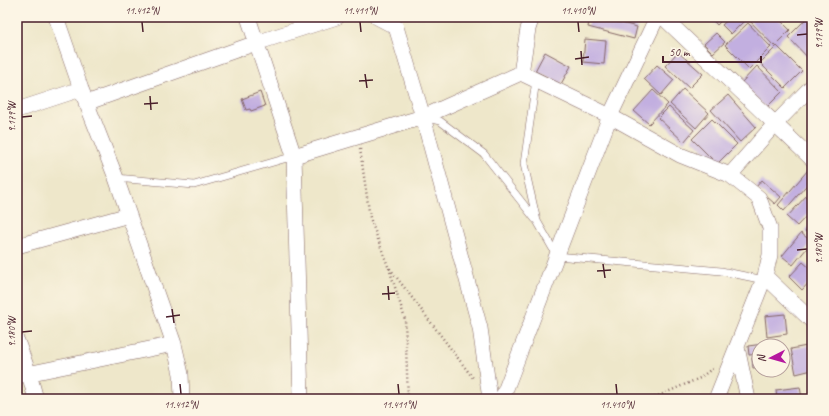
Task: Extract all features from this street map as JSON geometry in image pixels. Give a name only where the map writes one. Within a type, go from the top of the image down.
[{"type":"street","points":[[56,17],[84,96],[116,178],[174,344],[181,374],[182,399]]},
{"type":"street","points":[[248,17],[294,156],[301,399]]},
{"type":"street","points":[[17,110],[84,96],[337,17]]},
{"type":"street","points":[[377,17],[399,22],[480,328],[490,399]]},
{"type":"street","points":[[520,73],[528,29],[532,17]]},
{"type":"street","points":[[502,399],[610,116],[657,17]]},
{"type":"street","points":[[663,17],[812,159]]},
{"type":"street","points":[[294,156],[423,117],[520,73],[610,116],[680,155],[730,175],[759,198],[770,228],[770,255],[765,278],[716,399]]},
{"type":"street","points":[[730,175],[775,124],[812,86]]},
{"type":"street","points":[[17,246],[129,215]]},
{"type":"street","points":[[765,278],[812,321]]},
{"type":"street","points":[[17,342],[23,375],[36,399]]},
{"type":"street","points":[[23,375],[174,344]]},
{"type":"street","points":[[737,347],[748,399]]},
{"type":"lane","points":[[536,80],[524,164],[536,221]]},
{"type":"lane","points":[[423,117],[440,121],[484,154],[536,221],[557,256],[721,271],[765,278]]},
{"type":"lane","points":[[116,178],[194,185],[294,156]]},
{"type":"path","points":[[358,137],[370,218],[388,266],[405,319],[408,399]]},
{"type":"path","points":[[388,266],[474,380]]},
{"type":"path","points":[[651,399],[700,378],[716,365]]},
{"type":"building","points":[[590,17],[599,17],[637,27],[634,39],[588,27]]},
{"type":"building","points":[[710,17],[725,17],[717,25]]},
{"type":"building","points":[[731,17],[743,17],[746,19],[731,34],[722,25]]},
{"type":"building","points":[[750,17],[777,17],[790,30],[774,46],[748,19]]},
{"type":"building","points":[[808,17],[812,17],[812,62],[788,37]]},
{"type":"building","points":[[748,23],[771,47],[749,69],[725,45]]},
{"type":"building","points":[[716,33],[725,42],[713,53],[704,44]]},
{"type":"building","points":[[585,39],[606,41],[604,64],[583,62]]},
{"type":"building","points":[[777,46],[802,71],[785,88],[760,63]]},
{"type":"building","points":[[545,52],[571,66],[561,84],[535,71]]},
{"type":"building","points":[[678,52],[703,74],[689,88],[665,66]]},
{"type":"building","points":[[657,65],[674,80],[661,95],[644,79]]},
{"type":"building","points":[[757,66],[782,92],[766,108],[741,83]]},
{"type":"building","points":[[683,89],[709,113],[696,128],[670,104]]},
{"type":"building","points":[[653,90],[668,104],[649,124],[634,111]]},
{"type":"building","points":[[260,92],[265,106],[251,111],[250,109],[246,110],[242,99]]},
{"type":"building","points":[[728,95],[756,127],[740,142],[711,110]]},
{"type":"building","points":[[669,107],[694,130],[684,142],[658,118]]},
{"type":"building","points":[[712,119],[737,144],[717,164],[692,139]]},
{"type":"building","points":[[808,170],[812,174],[812,179],[784,211],[778,205]]},
{"type":"building","points":[[762,180],[781,197],[775,204],[756,187]]},
{"type":"building","points":[[807,195],[812,200],[812,210],[797,226],[787,217]]},
{"type":"building","points":[[812,223],[812,237],[805,231]]},
{"type":"building","points":[[801,233],[812,242],[793,265],[782,256]]},
{"type":"building","points":[[803,262],[812,270],[812,279],[802,290],[789,277]]},
{"type":"building","points":[[785,314],[787,334],[767,337],[765,316]]},
{"type":"building","points":[[812,345],[812,370],[796,374],[791,349]]},
{"type":"building","points":[[748,346],[751,346],[751,355],[749,355]]},
{"type":"building","points":[[800,387],[802,398],[777,399],[776,390]]}]
